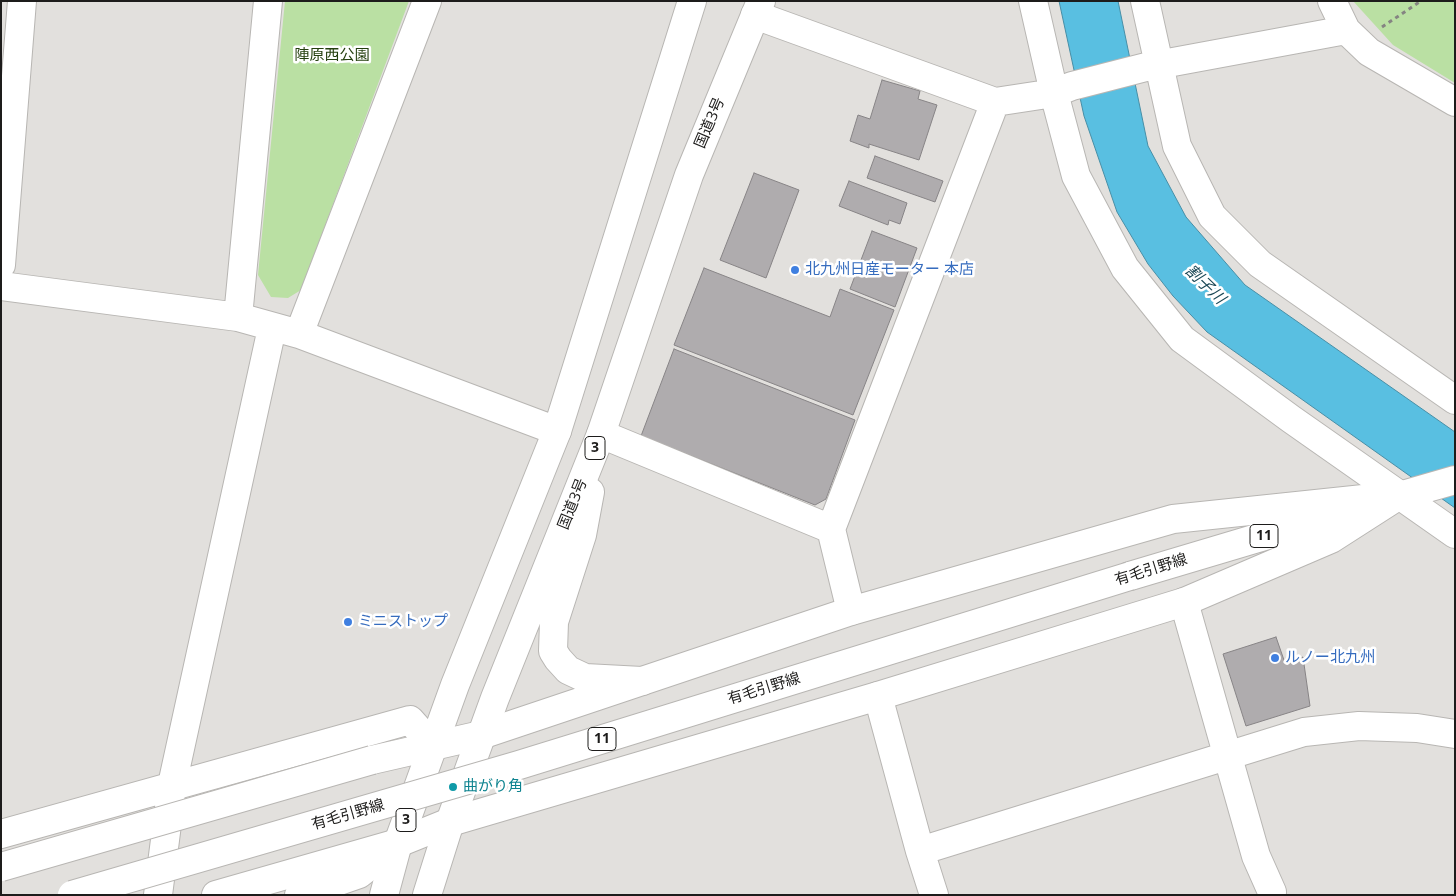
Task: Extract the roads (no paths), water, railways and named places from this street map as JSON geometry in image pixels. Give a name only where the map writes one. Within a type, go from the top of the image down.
[{"type":"main road","points":[[1,265],[22,1]]},
{"type":"main road","points":[[238,317],[268,1]]},
{"type":"main road","points":[[299,334],[427,1]]},
{"type":"main road","name":"3","points":[[384,895],[398,843],[455,685],[557,431],[692,1]]},
{"type":"main road","points":[[1032,1],[1063,89],[1076,176],[1125,268],[1182,339],[1398,496],[1455,534]]},
{"type":"main road","points":[[1146,1],[1153,66],[1177,146],[1212,216],[1260,264],[1455,400]]},
{"type":"main road","points":[[1332,1],[1346,30],[1369,52],[1455,102]]},
{"type":"main road","points":[[758,6],[996,102],[1063,89],[1153,66],[1346,30]]},
{"type":"main road","name":"国道3号","points":[[427,895],[450,822],[482,735],[601,434],[689,175],[758,6]]},
{"type":"main road","points":[[851,611],[831,529],[996,102]]},
{"type":"main road","points":[[1,286],[238,317],[299,334],[557,431]]},
{"type":"main road","points":[[158,895],[172,785],[272,328]]},
{"type":"main road","points":[[642,681],[585,678],[568,670],[553,651],[554,622],[582,535],[601,434],[831,529]]},
{"type":"main road","name":"有毛引野線","points":[[72,895],[528,762],[1130,576],[1443,484]]},
{"type":"main road","points":[[216,895],[398,843],[450,822],[878,696],[1184,602],[1331,539],[1398,496]]},
{"type":"main road","points":[[1,867],[372,760],[482,735],[851,611],[1173,519],[1398,496]]},
{"type":"main road","points":[[1184,602],[1256,856],[1272,894]]},
{"type":"main road","points":[[878,696],[920,851],[934,895]]},
{"type":"main road","points":[[1,834],[410,720],[433,746]]},
{"type":"main road","points":[[920,851],[1304,732],[1359,726],[1417,728],[1455,734]]},
{"type":"main road","points":[[299,895],[359,874],[398,843]]},
{"type":"water","name":"割子川","points":[[1059,1],[1118,1],[1148,146],[1186,217],[1245,285],[1455,432],[1455,508],[1207,332],[1173,296],[1148,264],[1117,212],[1084,116]]},
{"type":"place","name":"北九州日産モーター 本店","points":[[795,270]]},
{"type":"place","name":"ミニストップ","points":[[348,622]]},
{"type":"place","name":"ルノー北九州","points":[[1275,658]]},
{"type":"place","name":"曲がり角","points":[[453,787]]},
{"type":"park label","name":"陣原西公園","points":[[332,56]]}]
